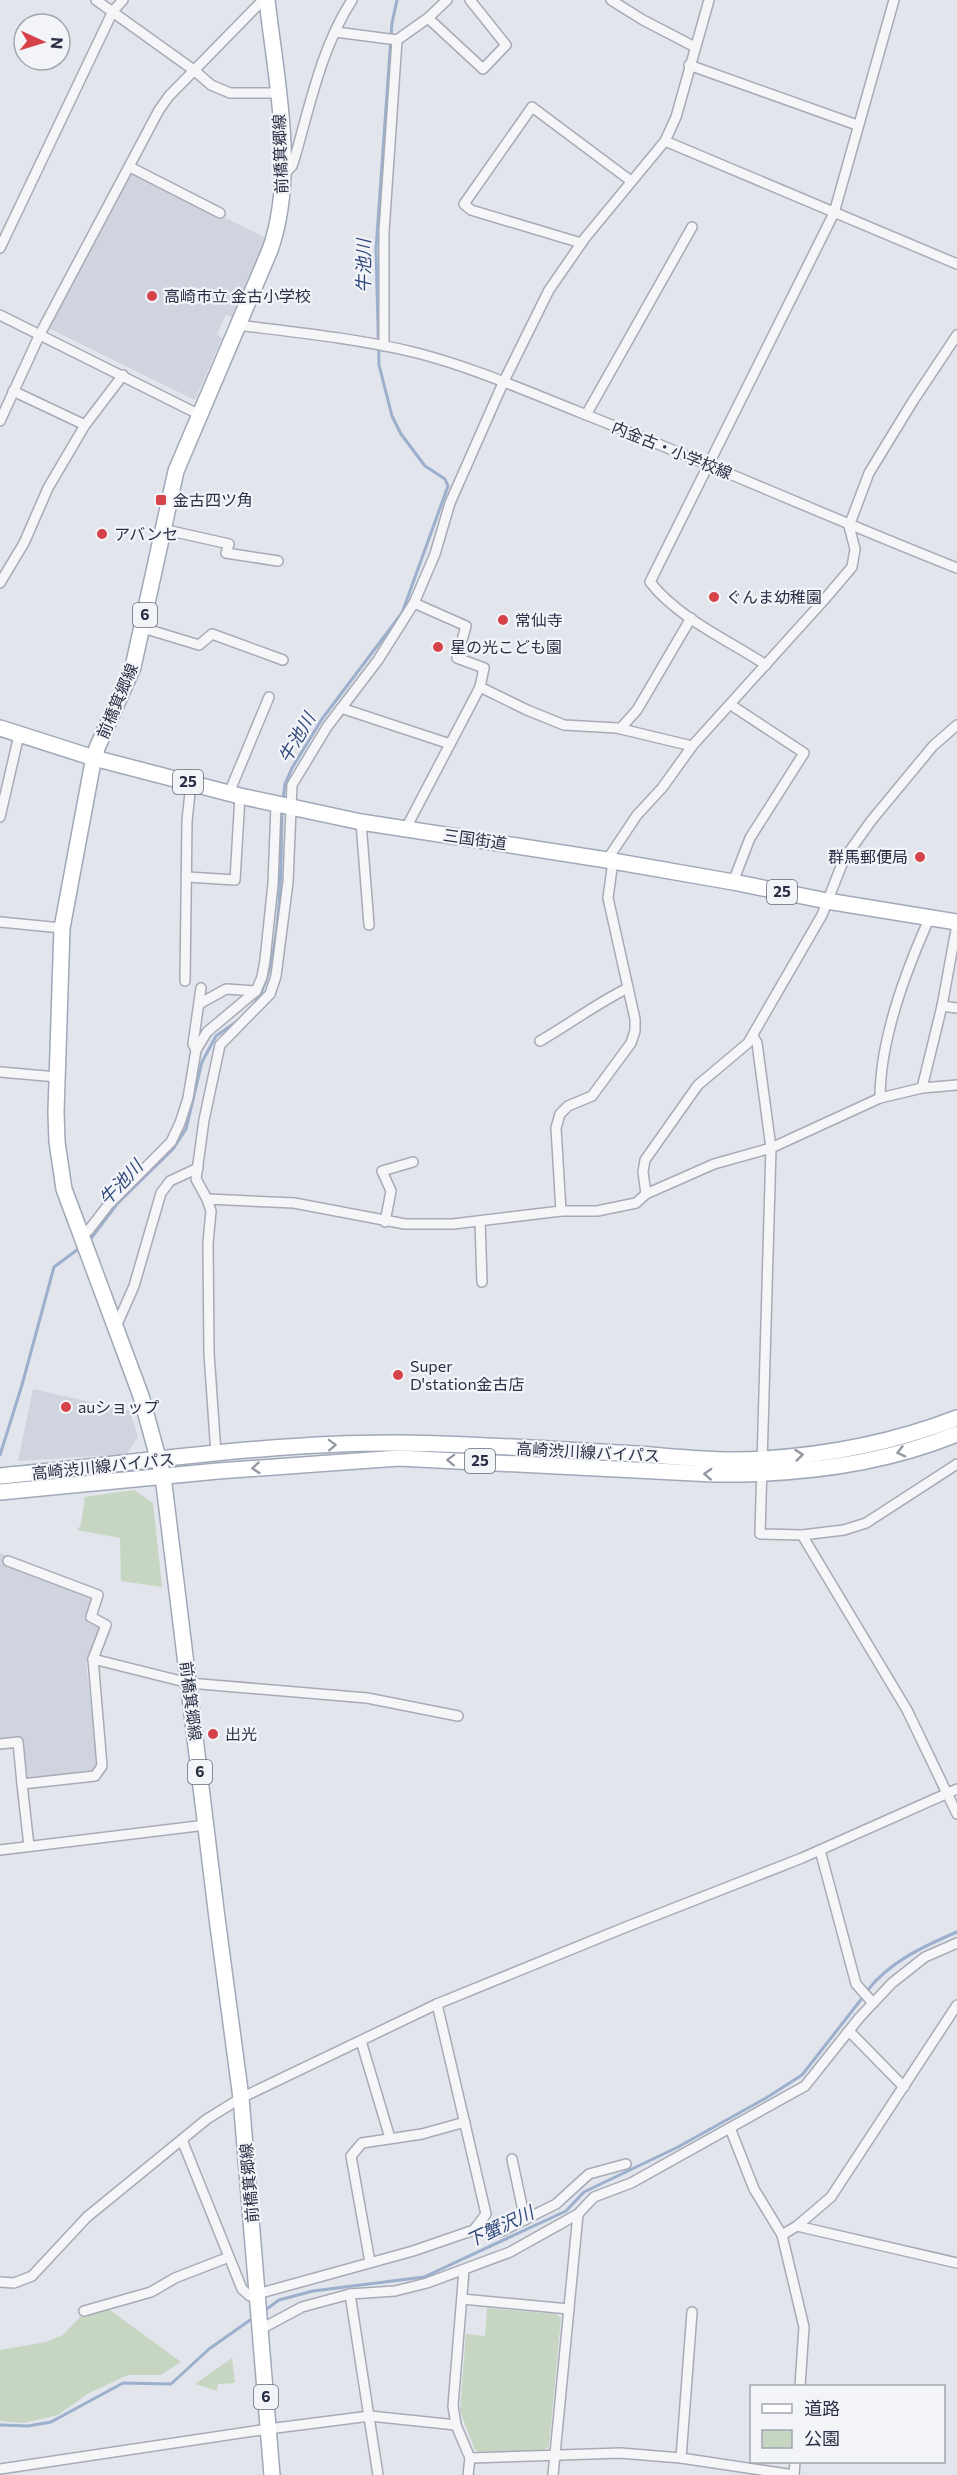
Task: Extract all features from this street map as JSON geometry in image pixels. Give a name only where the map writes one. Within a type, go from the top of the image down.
[{"type":"main road","name":"前橋箕郷線","points":[[258,2298],[241,2098],[163,1476],[141,1396],[64,1189],[57,1142],[57,1077],[62,927],[94,758],[133,667],[176,471],[198,414],[274,239],[281,207],[284,174],[267,0]]},
{"type":"main road","name":"三国街道","points":[[0,728],[94,758],[235,795],[361,822],[610,861],[957,923]]},
{"type":"main road","name":"高崎渋川線バイパス","points":[[0,1492],[322,1462],[399,1458],[714,1474],[882,1442],[957,1418]]},
{"type":"main road","name":"高崎渋川線バイパス","points":[[1,1476],[322,1445],[399,1443],[545,1448],[715,1459],[762,1466],[853,1463],[957,1434]]},
{"type":"main road","name":"6","points":[[258,2298],[272,2475]]},
{"type":"street","points":[[96,0],[211,85],[230,93],[277,93]]},
{"type":"street","points":[[0,248],[113,11],[123,0]]},
{"type":"street","points":[[0,420],[40,334],[159,110],[169,96],[262,0]]},
{"type":"street","points":[[284,174],[292,166],[314,88],[336,32],[352,0]]},
{"type":"street","points":[[336,32],[392,39],[428,18],[447,0]]},
{"type":"street","points":[[428,18],[483,69],[506,45],[470,0]]},
{"type":"street","points":[[611,0],[643,20],[695,47]]},
{"type":"street","points":[[83,1243],[88,1231],[110,1204],[171,1142],[180,1123],[196,1050],[207,1032],[256,991],[262,977],[265,960],[283,806],[292,785],[312,750],[378,660],[414,603],[435,554],[450,503],[549,290],[581,243],[665,141],[676,117],[709,0]]},
{"type":"street","points":[[766,665],[692,618],[660,594],[650,582],[834,213],[894,0]]},
{"type":"street","points":[[379,345],[392,39]]},
{"type":"street","points":[[689,65],[857,125]]},
{"type":"street","points":[[581,243],[471,210],[464,204],[532,107],[631,181]]},
{"type":"street","points":[[665,141],[957,264]]},
{"type":"street","points":[[130,167],[220,213]]},
{"type":"street","points":[[586,415],[692,227]]},
{"type":"street","points":[[0,315],[198,414]]},
{"type":"street","name":"内金古・小学校線","points":[[237,325],[379,345],[418,353],[504,383],[709,464],[849,526],[957,568]]},
{"type":"street","points":[[561,1211],[556,1128],[560,1114],[568,1106],[592,1096],[631,1043],[635,1031],[635,1019],[608,898],[610,861],[637,815],[662,788],[692,746],[852,567],[855,549],[849,526],[869,473],[957,335]]},
{"type":"street","points":[[0,583],[24,543],[48,488],[85,425],[123,375]]},
{"type":"street","points":[[13,391],[85,425]]},
{"type":"street","points":[[162,529],[229,544],[226,553],[278,561]]},
{"type":"street","points":[[405,830],[480,687],[484,668],[457,658],[466,626],[414,603]]},
{"type":"street","points":[[620,729],[637,710],[692,618]]},
{"type":"street","points":[[143,628],[199,645],[212,634],[283,660]]},
{"type":"street","points":[[480,687],[564,725],[620,729],[692,746]]},
{"type":"street","points":[[188,877],[235,880],[235,795],[269,697]]},
{"type":"street","points":[[730,705],[804,753],[750,838],[733,882]]},
{"type":"street","points":[[341,708],[450,744]]},
{"type":"street","points":[[646,1194],[643,1173],[645,1160],[698,1085],[748,1043],[753,1036],[822,915],[844,859],[871,821],[933,746],[957,725]]},
{"type":"street","points":[[0,817],[19,735]]},
{"type":"street","points":[[185,981],[187,821],[191,783]]},
{"type":"street","points":[[216,1454],[208,1353],[208,1243],[211,1212],[196,1179],[204,1120],[220,1045],[270,994],[276,976],[288,882],[283,806]]},
{"type":"street","points":[[361,822],[369,926]]},
{"type":"street","points":[[880,1098],[880,1072],[908,966],[930,917]]},
{"type":"street","points":[[0,922],[62,927]]},
{"type":"street","points":[[922,1088],[942,1006],[957,923]]},
{"type":"street","points":[[196,1050],[193,1044],[201,988]]},
{"type":"street","points":[[540,1041],[570,1024],[600,1002],[628,988]]},
{"type":"street","points":[[199,1004],[226,989],[256,991]]},
{"type":"street","points":[[942,1006],[957,1008]]},
{"type":"street","points":[[753,1036],[757,1043],[771,1148],[760,1533],[802,1535],[844,1530],[866,1523],[957,1464]]},
{"type":"street","points":[[0,1072],[57,1077]]},
{"type":"street","points":[[193,1072],[213,1076]]},
{"type":"street","points":[[207,1199],[294,1203],[385,1222],[426,1225],[561,1211],[597,1211],[636,1203],[646,1194],[714,1164],[771,1148],[880,1098],[922,1088],[957,1085]]},
{"type":"street","points":[[385,1222],[391,1191],[382,1171],[413,1162]]},
{"type":"street","points":[[115,1329],[134,1286],[161,1193],[170,1181],[198,1168]]},
{"type":"street","points":[[480,1221],[482,1282]]},
{"type":"street","points":[[802,1535],[907,1710],[957,1814]]},
{"type":"street","points":[[8,1561],[98,1595],[91,1617],[106,1625],[93,1659],[102,1767],[95,1776],[22,1784]]},
{"type":"street","points":[[93,1659],[189,1683],[367,1698],[458,1716]]},
{"type":"street","points":[[0,1744],[18,1742],[29,1846]]},
{"type":"street","points":[[0,2282],[14,2283],[32,2276],[87,2217],[207,2119],[241,2098],[437,2004],[820,1850],[957,1790]]},
{"type":"street","points":[[0,1850],[206,1825]]},
{"type":"street","points":[[820,1850],[856,1984],[873,2003]]},
{"type":"street","points":[[261,2324],[302,2307],[350,2294],[395,2291],[427,2283],[510,2252],[578,2214],[594,2198],[631,2183],[805,2086],[849,2031],[892,1983],[925,1957],[957,1943]]},
{"type":"street","points":[[182,2140],[242,2289],[250,2296],[258,2298],[370,2262],[413,2251],[476,2227],[486,2214],[437,2004]]},
{"type":"street","points":[[782,2235],[797,2226],[831,2198],[957,2005]]},
{"type":"street","points":[[849,2031],[904,2087]]},
{"type":"street","points":[[361,2041],[390,2138]]},
{"type":"street","points":[[370,2262],[351,2156],[362,2143],[422,2134],[465,2122]]},
{"type":"street","points":[[730,2128],[754,2189],[782,2235],[804,2327],[800,2385]]},
{"type":"street","points":[[512,2159],[525,2220]]},
{"type":"street","points":[[476,2227],[500,2232],[556,2204],[589,2174],[626,2164]]},
{"type":"street","points":[[553,2475],[578,2214]]},
{"type":"street","points":[[797,2226],[957,2263]]},
{"type":"street","points":[[84,2312],[151,2292],[175,2278],[229,2257]]},
{"type":"street","points":[[464,2270],[453,2406],[456,2425],[470,2458],[468,2475]]},
{"type":"street","points":[[350,2294],[378,2475]]},
{"type":"street","points":[[462,2300],[568,2309]]},
{"type":"street","points":[[681,2458],[693,2312]]},
{"type":"street","points":[[0,2469],[370,2416],[456,2425]]},
{"type":"street","points":[[470,2458],[620,2453],[681,2458],[735,2470],[794,2475]]},
{"type":"shaded area","name":"高崎市立 金古小学校","points":[[130,171],[266,238],[232,317],[226,315],[217,334],[222,338],[195,400],[46,327]]},
{"type":"shaded area","points":[[33,1389],[130,1411],[138,1437],[127,1454],[18,1461]]},
{"type":"shaded area","points":[[0,1553],[9,1557],[7,1563],[91,1596],[93,1602],[88,1611],[88,1623],[100,1630],[86,1664],[98,1767],[94,1772],[30,1780],[25,1776],[22,1743],[18,1737],[0,1739]]},
{"type":"green space","points":[[134,1490],[153,1503],[162,1587],[121,1581],[120,1538],[77,1530],[81,1525],[85,1497]]},
{"type":"green space","points":[[107,2308],[181,2362],[161,2375],[128,2375],[89,2393],[58,2415],[23,2423],[0,2421],[0,2350],[46,2342],[63,2335],[82,2315]]},
{"type":"green space","points":[[487,2308],[556,2314],[561,2318],[549,2446],[544,2450],[479,2452],[475,2450],[460,2411],[466,2334],[485,2336]]},
{"type":"green space","points":[[232,2358],[235,2383],[218,2384],[217,2391],[195,2384]]},
{"type":"waterway","name":"牛池川","points":[[283,799],[285,784],[292,768],[322,719],[402,613],[448,486],[445,479],[425,466],[401,434],[392,416],[379,365],[376,249],[392,23],[397,0]]},
{"type":"waterway","name":"牛池川","points":[[254,1004],[263,987],[275,939],[280,882],[282,809]]},
{"type":"waterway","name":"牛池川","points":[[89,1241],[117,1204],[173,1149],[186,1129],[202,1062],[216,1036],[239,1020]]},
{"type":"waterway","name":"牛池川","points":[[0,1455],[22,1385],[54,1267],[81,1247]]},
{"type":"waterway","name":"下蟹沢川","points":[[867,1991],[896,1963],[957,1932]]},
{"type":"waterway","name":"下蟹沢川","points":[[264,2311],[279,2300],[313,2291],[424,2277],[566,2211],[584,2192],[678,2147],[766,2098],[802,2075],[863,1997]]},
{"type":"waterway","name":"下蟹沢川","points":[[0,2425],[28,2426],[51,2422],[123,2383],[171,2384],[209,2349],[253,2318]]},
{"type":"place","name":"高崎市立 金古小学校","points":[[152,296]]},
{"type":"place","name":"金古四ツ角","points":[[161,500]]},
{"type":"place","name":"アバンセ","points":[[102,534]]},
{"type":"place","name":"ぐんま幼稚園","points":[[714,597]]},
{"type":"place","name":"常仙寺","points":[[503,620]]},
{"type":"place","name":"星の光こども園","points":[[438,647]]},
{"type":"place","name":"群馬郵便局","points":[[920,857]]},
{"type":"place","name":"Super D'station金古店","points":[[398,1375]]},
{"type":"place","name":"auショップ","points":[[66,1407]]},
{"type":"place","name":"出光","points":[[213,1734]]}]
